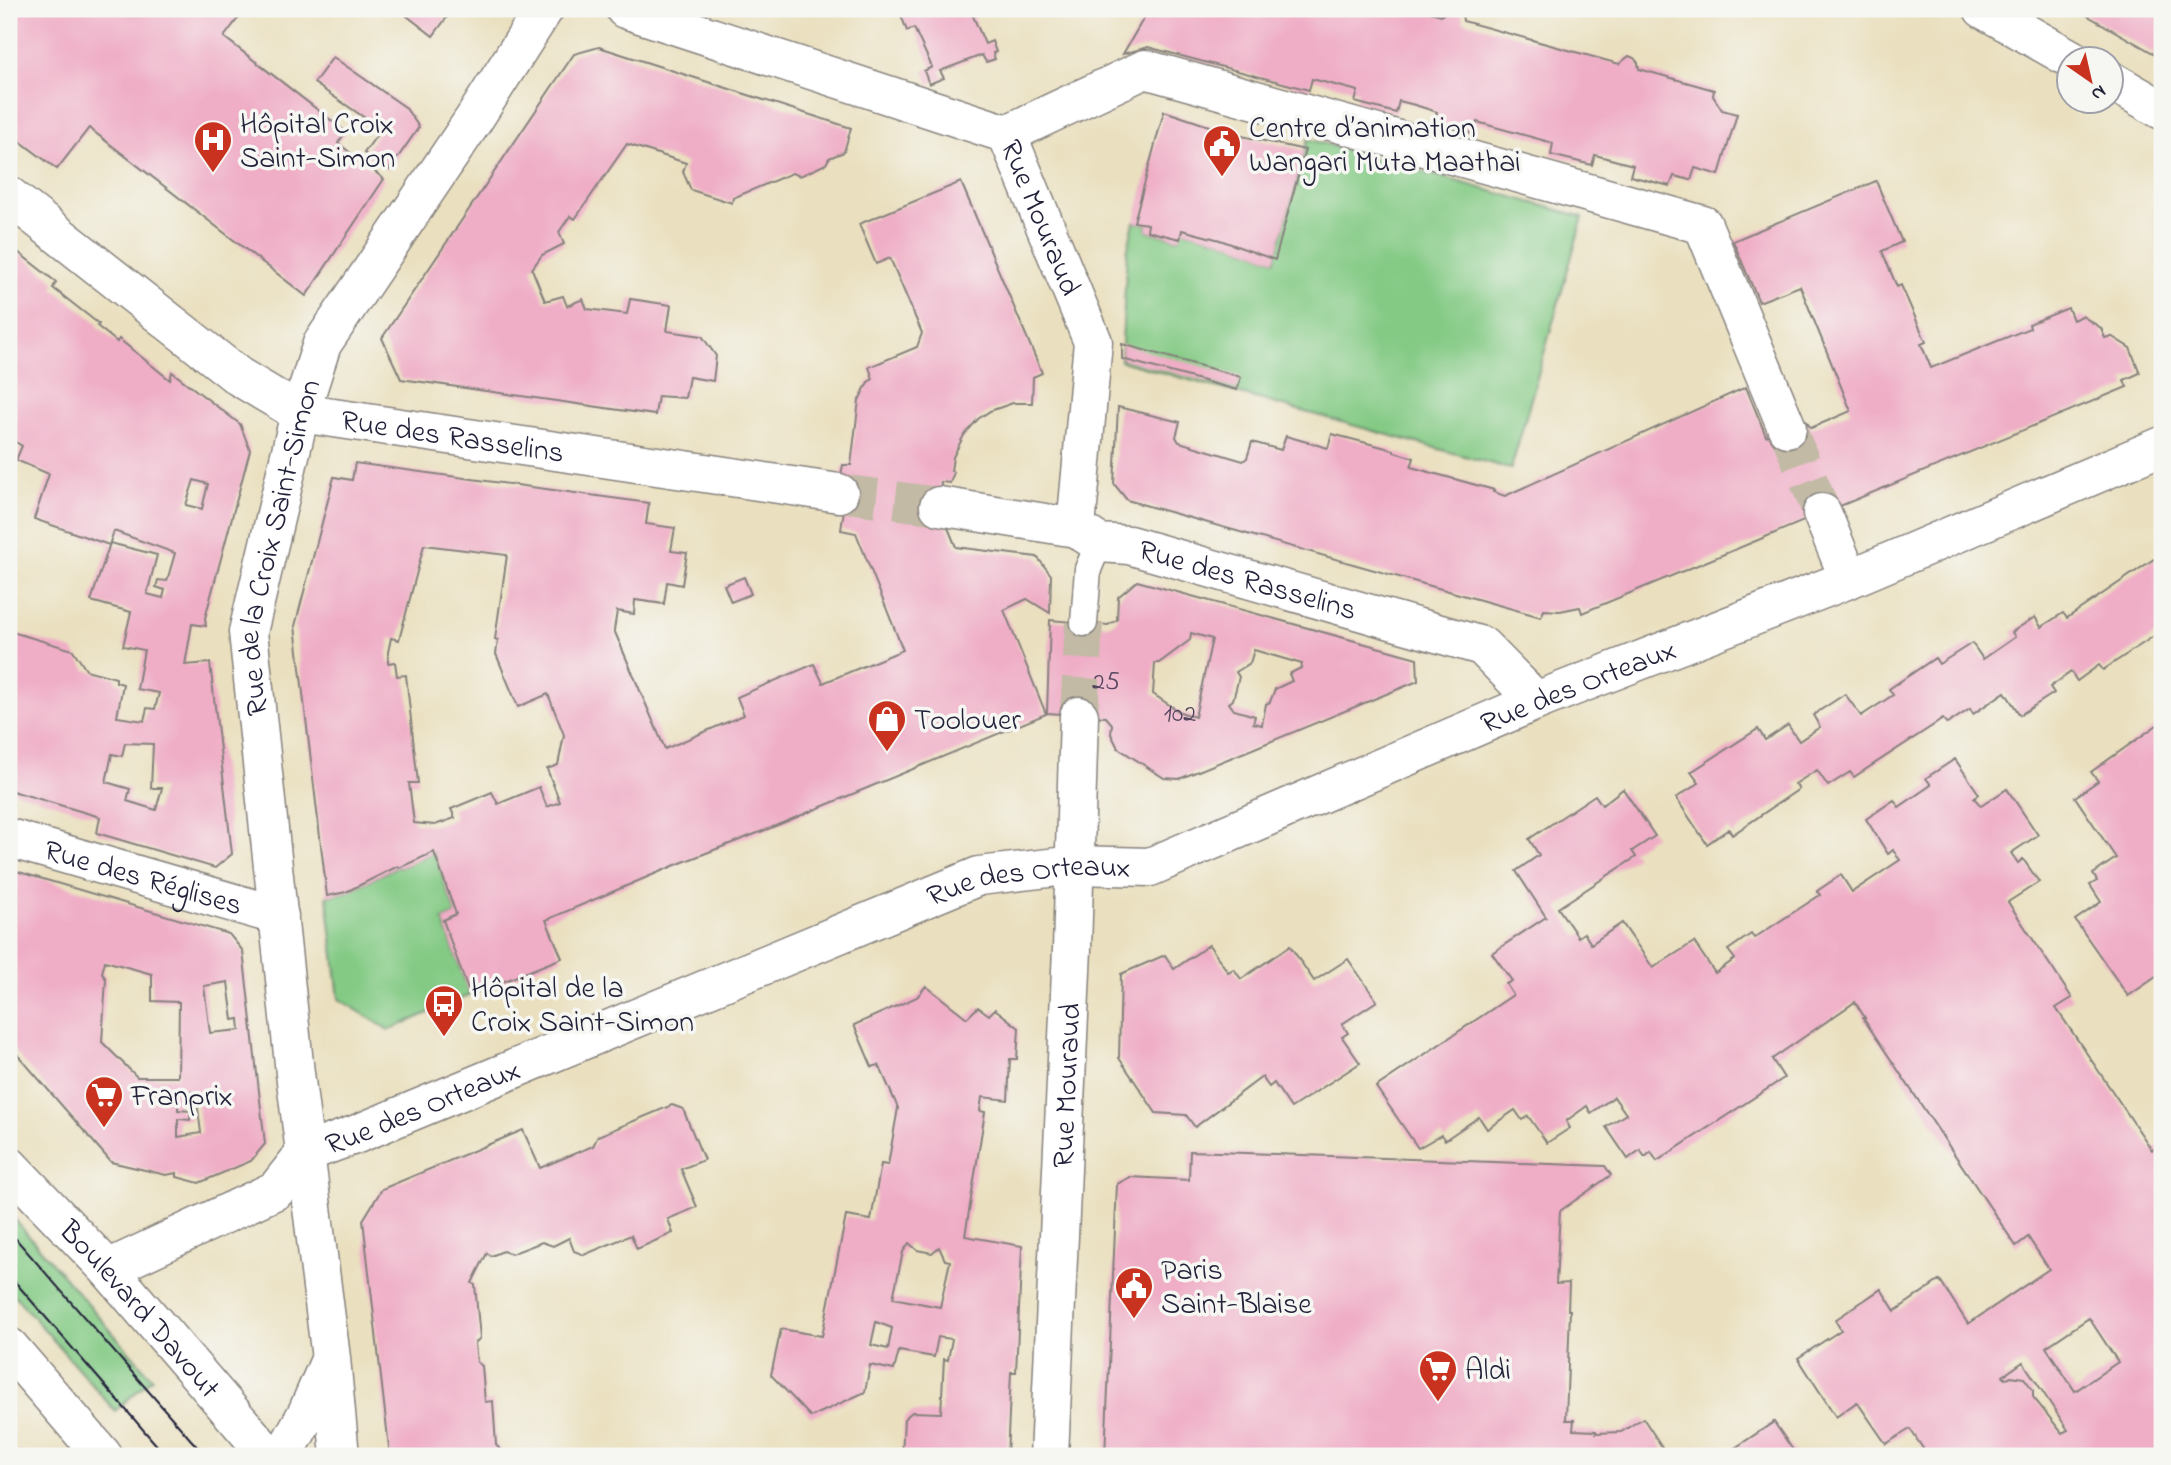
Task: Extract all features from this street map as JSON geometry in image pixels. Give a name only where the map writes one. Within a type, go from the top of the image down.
[{"type":"street","name":"Rue de la Croix Saint-Simon","points":[[341,1456],[248,632],[299,413],[322,344],[474,119],[544,9]]},
{"type":"street","name":"Rue Mouraud","points":[[625,9],[1007,134],[1093,342],[1087,536]]},
{"type":"street","points":[[1983,9],[2056,50]]},
{"type":"street","points":[[1007,134],[1144,69],[1703,225],[1787,428]]},
{"type":"street","points":[[2126,89],[2162,110]]},
{"type":"street","name":"Rue des Rasselins","points":[[9,196],[238,376],[299,413],[839,493]]},
{"type":"street","name":"Rue des Orteaux","points":[[108,1269],[276,1190],[305,1153],[357,1134],[979,876],[1075,865],[1150,867],[1536,701],[1849,579],[2162,446]]},
{"type":"street","name":"Rue des Rasselins","points":[[939,506],[1129,545],[1482,646],[1536,701]]},
{"type":"street","points":[[1822,513],[1849,579]]},
{"type":"street","name":"Rue Mouraud","points":[[1049,1456],[1079,716]]},
{"type":"street","name":"Rue des Réglises","points":[[9,838],[279,916]]},
{"type":"street","name":"Boulevard Davout","points":[[9,1166],[108,1269],[269,1456]]},
{"type":"street","points":[[9,1347],[103,1456]]},
{"type":"street","points":[[283,1456],[307,1413],[331,1358]]},
{"type":"lane","name":"Rue Mouraud","points":[[1084,623],[1088,569],[1087,536]]},
{"type":"green space","points":[[1308,139],[1583,217],[1511,469],[1121,361],[1127,252],[1134,222],[1148,224],[1147,231],[1179,239],[1182,230],[1220,240],[1275,260]]},
{"type":"green space","points":[[434,852],[456,914],[443,920],[470,995],[389,1030],[339,999],[327,896],[346,892],[398,866],[399,868]]},
{"type":"green space","points":[[9,1213],[152,1378],[115,1411],[9,1289]]},
{"type":"building","points":[[9,9],[245,9],[224,37],[346,132],[338,143],[384,179],[306,296],[89,128],[57,169],[9,133]]},
{"type":"building","points":[[398,9],[453,9],[433,36]]},
{"type":"building","points":[[914,9],[917,16],[935,9],[970,9],[985,44],[992,41],[996,52],[993,53],[995,59],[986,62],[982,55],[940,71],[944,78],[929,84],[924,71],[932,67],[914,28],[907,31],[901,15]]},
{"type":"building","points":[[1149,9],[1419,9],[1442,15],[1447,9],[1457,9],[1462,13],[1463,21],[1619,64],[1629,56],[1638,63],[1639,69],[1714,90],[1713,96],[1722,110],[1737,114],[1719,175],[1695,168],[1691,180],[1674,176],[1670,186],[1630,176],[1633,165],[1595,155],[1592,165],[1551,155],[1553,143],[1477,122],[1474,134],[1434,123],[1437,112],[1415,105],[1399,101],[1396,113],[1355,102],[1358,91],[1312,79],[1309,90],[1148,47],[1123,54]]},
{"type":"building","points":[[2076,9],[2162,9],[2162,58],[2109,28]]},
{"type":"building","points":[[599,47],[851,128],[844,152],[829,158],[826,164],[800,176],[792,173],[733,198],[732,203],[691,190],[683,172],[686,163],[627,144],[575,219],[570,216],[559,232],[564,244],[542,255],[532,269],[545,301],[563,296],[567,306],[583,299],[587,309],[627,314],[630,299],[671,305],[667,331],[702,336],[716,356],[713,381],[689,377],[685,398],[658,396],[655,415],[401,379],[382,338],[574,54]]},
{"type":"building","points":[[333,57],[405,107],[419,127],[389,170],[364,153],[381,129],[314,83]]},
{"type":"building","name":"Centre d’animation Wangari Muta Maathai","points":[[1164,111],[1233,134],[1305,150],[1275,260],[1220,240],[1182,230],[1180,239],[1147,231],[1148,224],[1134,222]]},
{"type":"building","points":[[1876,181],[1902,242],[1882,251],[1897,287],[1901,285],[1926,342],[1921,344],[1931,368],[2030,328],[2029,324],[2068,308],[2073,320],[2082,316],[2101,328],[2105,338],[2111,336],[2130,348],[2140,373],[2124,380],[2127,387],[1582,613],[1580,607],[1560,611],[1544,610],[1541,617],[1127,500],[1114,484],[1118,407],[1180,422],[1176,437],[1179,442],[1243,461],[1247,458],[1252,442],[1281,450],[1286,436],[1328,448],[1332,434],[1394,450],[1414,458],[1411,467],[1494,490],[1493,492],[1505,496],[1746,387],[1766,436],[1805,420],[1811,428],[1851,411],[1800,286],[1759,302],[1733,241]]},
{"type":"building","points":[[961,182],[1042,373],[1033,377],[1032,403],[1013,403],[990,411],[978,419],[964,435],[953,457],[951,471],[954,472],[950,483],[941,482],[939,506],[956,547],[1037,557],[1051,575],[1050,613],[1027,599],[1004,610],[1046,714],[546,920],[562,958],[470,995],[443,920],[456,914],[434,852],[399,868],[398,866],[346,892],[327,896],[295,626],[334,477],[352,480],[355,463],[649,503],[646,524],[675,528],[671,551],[687,553],[682,585],[667,582],[664,604],[635,600],[634,614],[617,611],[614,630],[665,749],[744,715],[737,697],[814,664],[823,683],[903,650],[856,533],[841,530],[844,510],[840,480],[843,465],[851,465],[859,400],[868,382],[873,379],[869,367],[917,347],[922,333],[890,258],[876,264],[859,224]],"holes":[[[424,545],[507,555],[495,639],[498,640],[496,654],[518,707],[548,694],[564,735],[558,765],[547,769],[560,802],[547,807],[539,787],[498,804],[492,792],[451,809],[455,818],[435,825],[414,823],[409,783],[418,783],[406,675],[397,676],[395,662],[388,663],[391,638],[399,640]]]},
{"type":"building","points":[[9,245],[56,282],[53,288],[99,324],[97,326],[117,342],[119,339],[170,380],[172,372],[240,424],[250,450],[205,618],[206,626],[192,624],[185,665],[210,663],[232,854],[215,868],[97,833],[100,817],[9,790],[9,631],[73,650],[86,670],[116,678],[116,682],[123,684],[117,717],[144,721],[147,708],[155,709],[159,693],[137,689],[144,650],[123,646],[131,612],[91,601],[110,543],[157,555],[147,594],[163,598],[165,590],[156,587],[158,580],[167,581],[175,553],[114,531],[109,545],[34,519],[49,474],[16,460],[22,446],[9,438],[9,346],[17,334],[9,329]],"holes":[[[194,480],[208,484],[202,509],[186,505]],[[125,743],[153,744],[151,788],[162,788],[156,810],[127,801],[130,789],[106,782],[112,754],[122,756]]]},
{"type":"building","points":[[1122,344],[1241,377],[1237,390],[1122,359]]},
{"type":"building","points":[[2154,559],[2158,565],[2162,563],[2162,641],[2157,634],[2103,670],[2099,665],[2077,681],[2071,672],[2050,687],[2054,693],[2020,715],[2005,692],[1973,714],[1970,709],[1947,724],[1943,719],[1854,777],[1850,772],[1828,786],[1817,770],[1795,784],[1799,789],[1732,835],[1729,829],[1707,844],[1676,798],[1699,783],[1691,772],[1758,729],[1765,740],[1788,725],[1799,741],[1820,727],[1813,715],[1845,694],[1861,716],[1893,695],[1889,689],[1935,658],[1939,664],[1972,643],[1983,659],[2015,637],[2012,632],[2035,617],[2041,627],[2063,613],[2067,618]]},
{"type":"building","points":[[744,577],[751,594],[731,602],[724,585]]},
{"type":"building","points":[[1137,581],[1417,658],[1418,681],[1179,779],[1164,778],[1118,748],[1111,734],[1112,724],[1106,717],[1047,713],[1050,620],[1108,625],[1117,620],[1118,597]],"holes":[[[1191,633],[1212,639],[1195,717],[1180,712],[1153,694],[1155,663],[1159,663],[1190,640]],[[1254,650],[1302,664],[1301,668],[1289,674],[1292,681],[1275,689],[1270,702],[1266,704],[1262,725],[1253,723],[1255,716],[1234,710],[1229,703],[1233,700],[1239,677],[1236,672],[1250,663]]]},
{"type":"building","points":[[2157,725],[2162,729],[2162,980],[2159,975],[2128,996],[2075,920],[2101,902],[2090,885],[2097,881],[2093,874],[2116,858],[2075,797],[2098,781],[2091,772]]},
{"type":"building","points":[[1955,759],[1979,794],[1974,798],[1981,806],[2007,789],[2038,835],[2011,853],[2018,863],[2023,859],[2039,882],[2008,902],[2072,998],[2056,1008],[2152,1150],[2162,1144],[2162,1456],[1928,1456],[1910,1429],[1886,1444],[1857,1402],[1836,1417],[1798,1358],[1841,1330],[1835,1320],[1881,1289],[1895,1311],[1940,1280],[1968,1324],[2049,1269],[2028,1237],[2016,1246],[1863,1018],[1855,1002],[1772,1059],[1784,1078],[1657,1161],[1651,1152],[1645,1157],[1640,1150],[1628,1159],[1606,1127],[1626,1114],[1614,1097],[1591,1113],[1587,1106],[1566,1121],[1570,1128],[1547,1143],[1528,1116],[1522,1120],[1515,1110],[1487,1129],[1479,1117],[1445,1140],[1441,1135],[1418,1148],[1376,1087],[1513,995],[1506,984],[1512,981],[1492,953],[1546,917],[1516,871],[1539,855],[1529,839],[1595,795],[1602,805],[1623,789],[1655,836],[1632,851],[1636,857],[1558,908],[1578,937],[1584,933],[1591,944],[1622,923],[1653,968],[1694,942],[1715,973],[1735,959],[1728,950],[1751,934],[1754,938],[1820,895],[1817,891],[1841,875],[1852,892],[1900,860],[1893,850],[1888,854],[1866,819],[1894,800],[1899,807],[1931,785],[1926,778]],"holes":[[[2089,1318],[2118,1362],[2075,1391],[2046,1347]],[[2023,1362],[2068,1430],[2062,1433],[2033,1397],[2033,1390],[2024,1378],[2011,1376],[2005,1379],[2003,1376]]]},
{"type":"building","points":[[9,869],[229,934],[243,951],[265,1144],[251,1161],[199,1183],[177,1177],[177,1173],[166,1175],[111,1162],[9,1045]],"holes":[[[105,961],[152,974],[152,1001],[179,1002],[178,1077],[137,1077],[102,1042],[106,979],[102,973]],[[228,982],[233,1020],[239,1019],[240,1030],[210,1033],[204,986]],[[196,1092],[201,1133],[178,1137],[178,1119],[190,1120],[191,1111],[178,1110],[178,1093]]]},
{"type":"building","points":[[1209,945],[1228,972],[1234,969],[1241,979],[1290,946],[1314,981],[1348,959],[1377,1001],[1342,1024],[1348,1033],[1342,1037],[1360,1063],[1291,1108],[1274,1083],[1269,1087],[1262,1077],[1195,1127],[1186,1115],[1156,1113],[1119,1058],[1121,974],[1165,955],[1174,969]]},
{"type":"building","points":[[926,986],[967,1018],[978,1007],[989,1015],[995,1009],[1019,1028],[1017,1059],[1010,1059],[1008,1100],[982,1097],[980,1111],[985,1112],[965,1236],[1022,1246],[1016,1372],[1011,1372],[1007,1456],[902,1456],[904,1419],[912,1412],[941,1413],[944,1359],[948,1360],[952,1339],[938,1337],[934,1357],[899,1351],[894,1370],[870,1365],[865,1392],[811,1417],[771,1375],[781,1329],[822,1336],[846,1216],[871,1220],[881,1164],[888,1165],[898,1108],[879,1065],[872,1067],[854,1025],[917,997]],"holes":[[[909,1243],[917,1250],[932,1253],[939,1247],[945,1260],[950,1261],[940,1307],[893,1298],[903,1252]],[[876,1322],[892,1328],[888,1349],[871,1345]]]},
{"type":"building","points":[[672,1105],[683,1109],[704,1160],[681,1169],[697,1207],[668,1219],[673,1233],[637,1249],[631,1235],[584,1255],[574,1251],[569,1238],[553,1246],[542,1242],[511,1254],[503,1251],[491,1256],[487,1253],[472,1283],[475,1285],[480,1338],[475,1343],[477,1362],[482,1366],[485,1402],[493,1401],[496,1445],[506,1456],[390,1456],[363,1220],[382,1189],[523,1130],[540,1168],[593,1146],[598,1136]]},
{"type":"building","points":[[1190,1151],[1605,1166],[1611,1175],[1560,1211],[1556,1284],[1569,1283],[1570,1310],[1566,1420],[1574,1420],[1573,1430],[1596,1433],[1621,1432],[1643,1418],[1668,1456],[1105,1456],[1117,1184],[1130,1177],[1189,1180]]},
{"type":"building","points":[[1774,1422],[1797,1456],[1732,1456],[1729,1452]]},
{"type":"tunnel","points":[[1787,428],[1822,513]]},
{"type":"tunnel","points":[[839,493],[939,506]]},
{"type":"tunnel","points":[[1079,716],[1084,623]]},
{"type":"tram line","points":[[9,1231],[205,1456]]},
{"type":"tram line","points":[[9,1275],[166,1456]]},
{"type":"place","name":"Hôpital Croix Saint-Simon","points":[[213,174]]},
{"type":"place","name":"Centre d’animation Wangari Muta Maathai","points":[[1222,178]]},
{"type":"place","name":"Toolouer","points":[[887,753]]},
{"type":"place","name":"Hôpital de la Croix Saint-Simon","points":[[444,1038]]},
{"type":"place","name":"Franprix","points":[[104,1129]]},
{"type":"place","name":"Paris Saint-Blaise","points":[[1134,1320]]},
{"type":"place","name":"Aldi","points":[[1438,1403]]}]
